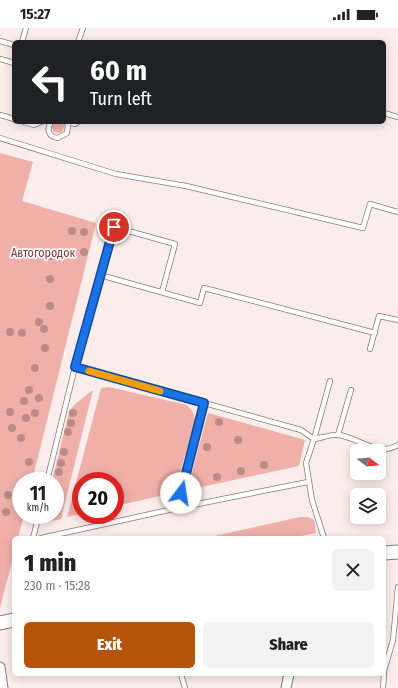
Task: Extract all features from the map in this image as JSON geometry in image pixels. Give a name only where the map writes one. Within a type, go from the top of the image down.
[{"type":"main road","points":[[386,552],[398,552]]},
{"type":"main road","points":[[0,623],[12,620]]},
{"type":"street","points":[[0,667],[4,688]]},
{"type":"street","points":[[286,688],[289,676]]},
{"type":"lane","points":[[23,40],[26,28]]},
{"type":"lane","points":[[79,40],[83,28]]},
{"type":"lane","points":[[0,41],[12,44]]},
{"type":"lane","points":[[0,59],[12,62]]},
{"type":"lane","points":[[386,114],[398,117]]},
{"type":"lane","points":[[0,115],[12,118]]},
{"type":"lane","points":[[50,124],[48,130],[50,133],[58,138],[62,138],[67,133],[68,124]]},
{"type":"lane","points":[[0,138],[116,174],[186,186],[363,228],[370,204],[398,212]]},
{"type":"lane","points":[[49,472],[75,367],[114,227],[176,244],[162,292]]},
{"type":"lane","points":[[100,275],[200,303],[204,288],[375,333]]},
{"type":"lane","points":[[370,349],[379,316],[398,320]]},
{"type":"lane","points":[[75,367],[301,430],[314,439],[338,435],[380,449],[388,449],[398,445]]},
{"type":"lane","points":[[323,536],[308,482],[306,463],[330,381]]},
{"type":"lane","points":[[338,435],[351,390]]},
{"type":"lane","points":[[178,508],[204,403]]},
{"type":"lane","points":[[50,536],[308,482]]},
{"type":"lane","points":[[33,536],[36,524]]},
{"type":"lane","points":[[386,665],[395,640],[398,587]]},
{"type":"lane","points":[[182,676],[185,688]]},
{"type":"lane","points":[[383,688],[384,676]]},
{"type":"green space","points":[[53,124],[64,125],[64,129],[60,133],[56,133],[52,129]]},
{"type":"green space","name":"Автогородок","points":[[0,153],[33,162],[22,201],[96,223],[34,472],[12,472],[12,524],[22,524],[19,536],[12,536],[12,562],[0,608]]},
{"type":"green space","points":[[109,387],[187,405],[192,412],[195,418],[194,424],[174,493],[124,504],[124,472],[79,472],[101,388]]},
{"type":"green space","points":[[93,390],[64,507],[64,472],[54,472],[69,412],[74,405]]},
{"type":"green space","points":[[208,413],[305,440],[299,466],[187,490]]},
{"type":"green space","points":[[72,498],[72,516],[67,517]]},
{"type":"green space","points":[[300,517],[308,517],[314,520],[316,533],[302,536],[215,536]]},
{"type":"slow traffic","points":[[89,371],[160,391]]},
{"type":"route","points":[[114,227],[75,367],[204,403],[181,493]]}]
